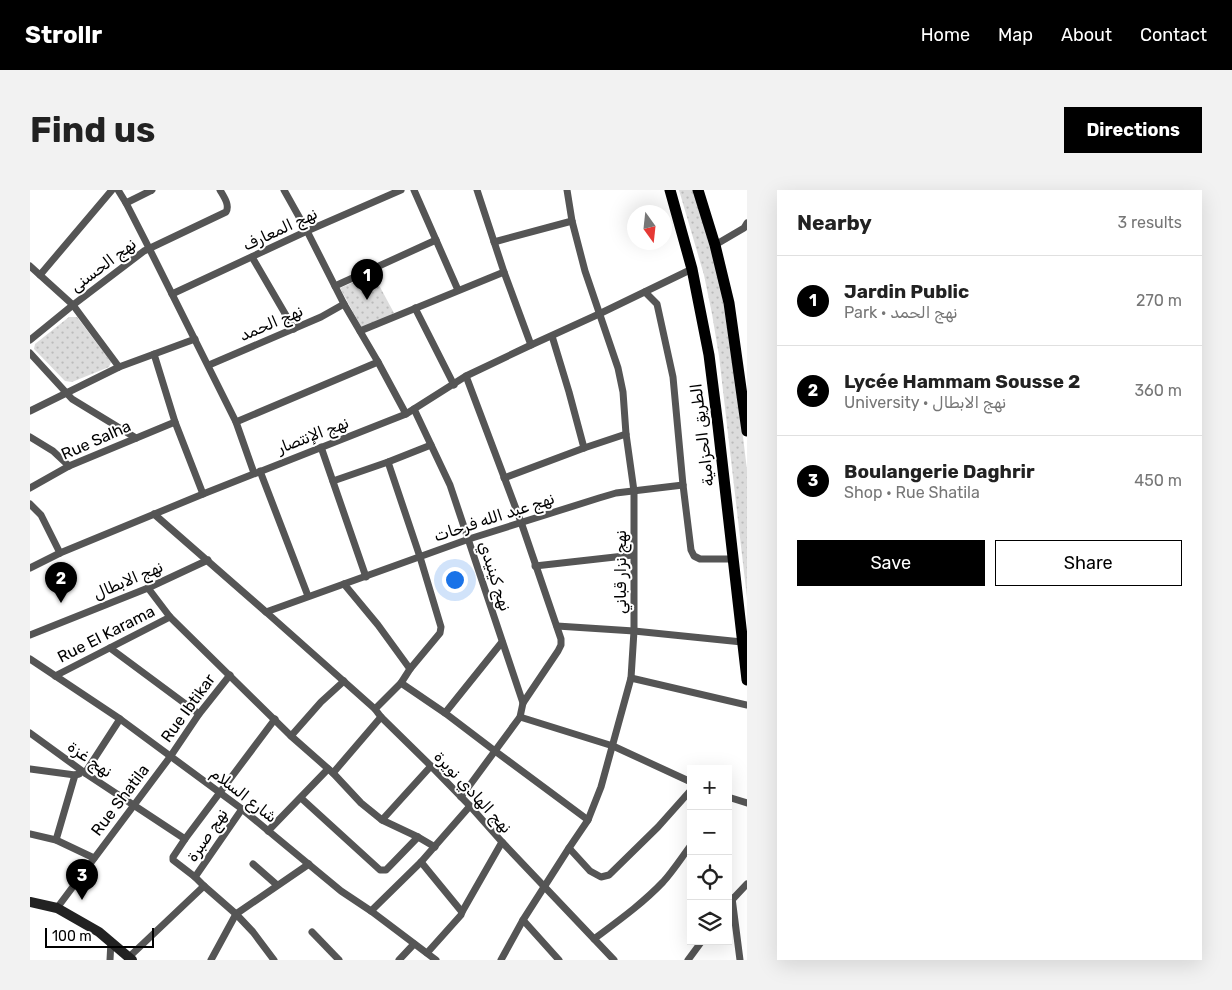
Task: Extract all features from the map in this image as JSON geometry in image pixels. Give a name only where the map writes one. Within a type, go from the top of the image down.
[{"type":"highway","name":"الطريق الحزامية","points":[[670,190],[692,269],[709,356],[747,680]]},
{"type":"highway","points":[[698,190],[715,245],[729,303],[747,432]]},
{"type":"main road","points":[[30,902],[57,908],[100,932],[126,957]]},
{"type":"street","points":[[40,275],[112,190]]},
{"type":"street","points":[[118,190],[209,365],[236,422],[308,596]]},
{"type":"street","points":[[126,203],[152,190]]},
{"type":"street","name":"نهج الحسنى","points":[[30,340],[144,251],[226,212],[228,204],[220,190]]},
{"type":"street","points":[[284,190],[344,304],[406,414]]},
{"type":"street","name":"نهج المعارف","points":[[172,294],[307,231],[401,190]]},
{"type":"street","points":[[414,190],[458,290]]},
{"type":"street","points":[[477,190],[531,345]]},
{"type":"street","name":"نهج نزار قباني","points":[[501,960],[523,920],[588,820],[602,787],[631,678],[634,631],[634,491],[626,434],[624,392],[618,368],[585,271],[572,221],[567,190]]},
{"type":"street","points":[[494,242],[572,221]]},
{"type":"street","points":[[715,245],[744,228],[747,223]]},
{"type":"street","points":[[335,286],[436,240]]},
{"type":"street","points":[[252,257],[294,329]]},
{"type":"street","points":[[30,266],[73,305],[119,367]]},
{"type":"street","name":"نهج الإنتصار","points":[[30,568],[154,514],[406,414],[466,376],[692,269]]},
{"type":"street","points":[[360,331],[504,272]]},
{"type":"street","points":[[645,292],[657,304],[673,377],[691,550],[694,556],[700,559],[733,559]]},
{"type":"street","name":"نهج الحمد","points":[[209,365],[321,317],[344,304]]},
{"type":"street","points":[[415,308],[454,385]]},
{"type":"street","points":[[552,336],[584,448]]},
{"type":"street","points":[[30,411],[119,367],[195,339]]},
{"type":"street","points":[[30,353],[66,393],[80,405],[136,438]]},
{"type":"street","points":[[154,354],[175,422],[203,494]]},
{"type":"street","points":[[236,422],[378,362]]},
{"type":"street","points":[[461,797],[520,717],[523,704],[561,645],[557,626],[466,376]]},
{"type":"street","name":"نهج كينيدي","points":[[414,409],[450,485],[523,704]]},
{"type":"street","name":"Rue Salha","points":[[30,488],[69,466],[175,422]]},
{"type":"street","points":[[504,478],[626,434]]},
{"type":"street","points":[[30,437],[53,451],[69,466]]},
{"type":"street","points":[[333,482],[431,445]]},
{"type":"street","points":[[320,447],[366,577]]},
{"type":"street","points":[[154,514],[375,709],[401,683],[410,669],[440,633],[441,627],[388,462]]},
{"type":"street","name":"نهج عبد الله فرحات","points":[[266,612],[469,539],[607,495],[683,485]]},
{"type":"street","points":[[30,504],[41,515],[60,554]]},
{"type":"street","points":[[535,566],[634,555]]},
{"type":"street","name":"نهج الابطال","points":[[30,634],[148,588],[208,560]]},
{"type":"street","points":[[344,584],[378,625],[410,669]]},
{"type":"street","points":[[148,588],[170,617],[361,803],[382,820],[435,847]]},
{"type":"street","name":"Rue El Karama","points":[[55,676],[170,617]]},
{"type":"street","points":[[557,626],[634,631],[742,642]]},
{"type":"street","points":[[445,713],[502,642]]},
{"type":"street","points":[[110,648],[199,714]]},
{"type":"street","name":"شارع السلام","points":[[30,659],[120,719],[242,809],[341,890],[436,960]]},
{"type":"street","name":"Rue Ibtikar","points":[[170,757],[199,714],[230,675]]},
{"type":"street","points":[[631,678],[747,705]]},
{"type":"street","points":[[291,736],[320,702],[344,681]]},
{"type":"street","points":[[401,683],[445,713],[588,820]]},
{"type":"street","name":"نهج الهادي نويرة","points":[[375,709],[470,806],[614,960]]},
{"type":"street","points":[[268,831],[312,785],[330,771],[381,717]]},
{"type":"street","points":[[520,717],[613,746],[687,780]]},
{"type":"street","points":[[30,769],[75,775],[84,773],[120,719]]},
{"type":"street","points":[[274,960],[253,932],[236,914],[173,860],[173,857],[219,792],[275,719]]},
{"type":"street","name":"نهج غزة","points":[[30,733],[84,773],[185,839]]},
{"type":"street","name":"Rue Shatila","points":[[57,908],[170,757]]},
{"type":"street","points":[[382,820],[431,766]]},
{"type":"street","points":[[56,840],[75,775]]},
{"type":"street","points":[[569,848],[594,874],[601,877],[608,875],[658,827],[687,794]]},
{"type":"street","points":[[301,798],[380,870],[386,870],[418,837]]},
{"type":"street","points":[[732,798],[747,803]]},
{"type":"street","points":[[371,911],[421,862],[470,806]]},
{"type":"street","name":"نهج صبرة","points":[[195,878],[242,809]]},
{"type":"street","points":[[30,834],[56,840],[94,858]]},
{"type":"street","points":[[426,953],[461,915],[502,842]]},
{"type":"street","points":[[594,939],[652,894],[687,850]]},
{"type":"street","points":[[421,862],[462,912]]},
{"type":"street","points":[[253,864],[277,885]]},
{"type":"street","points":[[211,960],[236,914],[309,864]]},
{"type":"street","points":[[731,900],[747,884]]},
{"type":"street","points":[[126,957],[204,886]]},
{"type":"street","points":[[732,913],[740,960]]},
{"type":"street","points":[[523,920],[559,960]]},
{"type":"street","points":[[312,932],[339,960]]},
{"type":"street","points":[[110,960],[111,941]]},
{"type":"street","points":[[399,960],[414,944]]},
{"type":"street","points":[[688,960],[699,945]]},
{"type":"shaded area","points":[[679,190],[694,190],[718,274],[733,354],[747,470],[747,598],[719,356],[712,314],[704,275]]},
{"type":"shaded area","points":[[373,274],[394,313],[363,330],[340,288]]},
{"type":"shaded area","points":[[69,317],[77,317],[111,362],[109,367],[72,382],[65,381],[34,349],[35,344]]},
{"type":"place","name":"Jardin Public","points":[[367,300]]},
{"type":"place","name":"Lycée Hammam Sousse 2","points":[[61,603]]},
{"type":"place","name":"Boulangerie Daghrir","points":[[82,900]]}]
